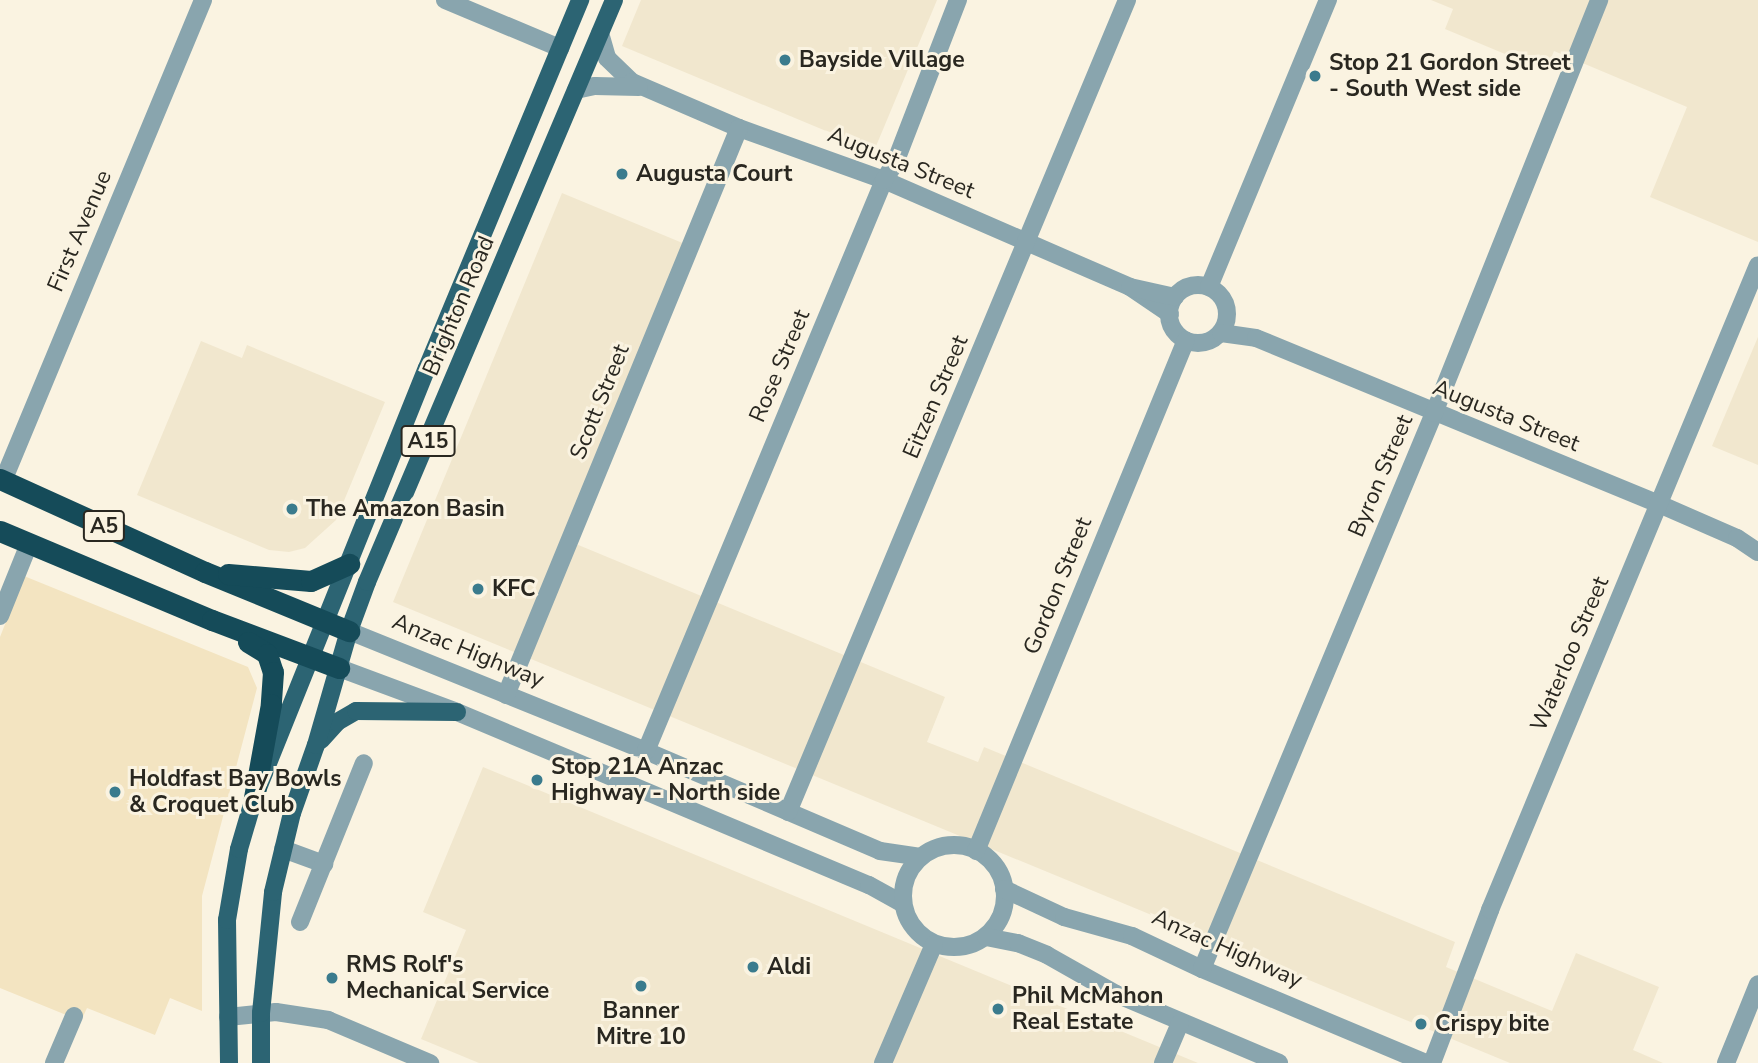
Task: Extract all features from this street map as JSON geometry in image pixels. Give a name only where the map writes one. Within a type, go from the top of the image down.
[{"type":"highway","name":"Anzac Highway","points":[[1,480],[205,572],[349,631]]},
{"type":"highway","name":"A5","points":[[0,531],[212,620],[339,668]]},
{"type":"highway","points":[[205,572],[311,582],[349,564]]},
{"type":"highway","points":[[212,620],[267,654],[273,672],[271,704],[254,798]]},
{"type":"main road","name":"Brighton Road","points":[[325,621],[580,0]]},
{"type":"main road","name":"Brighton Road","points":[[349,631],[367,582],[614,0]]},
{"type":"main road","points":[[560,48],[601,30]]},
{"type":"main road","name":"A15","points":[[229,1063],[227,920],[239,849],[254,798],[325,621]]},
{"type":"main road","name":"A15","points":[[261,1063],[261,1013],[273,892],[283,849],[349,631]]},
{"type":"main road","points":[[316,746],[337,722],[356,711],[457,712]]},
{"type":"street","name":"First Avenue","points":[[1,480],[203,0]]},
{"type":"street","points":[[445,0],[560,48]]},
{"type":"street","name":"Rose Street","points":[[646,751],[884,180],[895,163],[958,0]]},
{"type":"street","name":"Eitzen Street","points":[[788,812],[1127,0]]},
{"type":"street","points":[[1209,287],[1328,0]]},
{"type":"street","name":"Byron Street","points":[[1202,969],[1434,413],[1599,0]]},
{"type":"street","name":"Augusta Street","points":[[601,30],[603,51],[615,69],[632,82],[739,128],[884,180],[1172,305]]},
{"type":"street","name":"Augusta Street","points":[[576,90],[619,85],[653,91]]},
{"type":"street","name":"Scott Street","points":[[506,695],[739,128]]},
{"type":"street","name":"Waterloo Street","points":[[1429,1063],[1758,265]]},
{"type":"street","points":[[1192,285],[1209,287],[1223,298],[1224,324],[1204,342],[1185,340],[1172,327],[1172,305],[1192,285]]},
{"type":"street","name":"Augusta Street","points":[[1224,324],[1737,538],[1758,552]]},
{"type":"street","name":"Gordon Street","points":[[976,850],[1185,340]]},
{"type":"street","name":"Augusta Street","points":[[1737,538],[1758,538]]},
{"type":"street","points":[[0,616],[29,544]]},
{"type":"street","name":"Anzac Highway","points":[[349,631],[646,751],[880,851],[920,857]]},
{"type":"street","points":[[339,668],[457,712],[869,885],[903,904]]},
{"type":"street","points":[[300,922],[364,763]]},
{"type":"street","points":[[947,846],[976,850],[990,860],[999,873],[1004,889],[1002,915],[986,937],[961,947],[934,944],[919,934],[908,920],[903,904],[906,878],[920,857],[947,846]]},
{"type":"street","points":[[283,849],[324,864]]},
{"type":"street","name":"Anzac Highway","points":[[1004,889],[1064,917],[1132,936],[1202,969],[1429,1063]]},
{"type":"street","points":[[986,937],[1018,943],[1047,955],[1116,994],[1279,1063]]},
{"type":"street","points":[[883,1063],[934,944]]},
{"type":"street","points":[[1726,1063],[1758,984]]},
{"type":"street","points":[[228,1017],[276,1012],[328,1020],[430,1063]]},
{"type":"street","points":[[54,1063],[74,1016]]},
{"type":"street","points":[[1163,1063],[1180,1023]]},
{"type":"shaded area","name":"Bayside Village","points":[[641,0],[937,0],[874,151],[622,46]]},
{"type":"shaded area","points":[[1431,0],[1758,0],[1758,242],[1650,197],[1687,107],[1554,51],[1546,71],[1445,29],[1453,9]]},
{"type":"shaded area","points":[[562,193],[697,249],[576,544],[945,697],[927,742],[978,762],[984,747],[1455,942],[1446,967],[1552,1011],[1576,953],[1659,987],[1633,1050],[1663,1063],[1510,1063],[393,602]]},
{"type":"shaded area","points":[[1758,337],[1758,465],[1712,446]]},
{"type":"shaded area","points":[[201,341],[242,358],[247,345],[385,402],[336,520],[305,548],[289,552],[269,550],[137,495]]},
{"type":"shaded area","name":"Holdfast Bay Bowls & Croquet Club","points":[[24,576],[248,667],[257,688],[202,896],[202,1011],[170,998],[155,1035],[87,1008],[81,1021],[0,988],[0,637]]},
{"type":"shaded area","points":[[483,767],[1198,1063],[479,1063],[421,1039],[466,930],[423,912]]},
{"type":"place","name":"Bayside Village","points":[[785,60]]},
{"type":"place","name":"Stop 21 Gordon Street - South West side","points":[[1315,76]]},
{"type":"place","name":"Augusta Court","points":[[622,174]]},
{"type":"place","name":"The Amazon Basin","points":[[292,509]]},
{"type":"place","name":"KFC","points":[[478,589]]},
{"type":"place","name":"Stop 21A Anzac Highway - North side","points":[[537,780]]},
{"type":"place","name":"Holdfast Bay Bowls & Croquet Club","points":[[115,792]]},
{"type":"place","name":"Aldi","points":[[753,967]]},
{"type":"place","name":"RMS Rolf's Mechanical Service","points":[[332,978]]},
{"type":"place","name":"Banner Mitre 10","points":[[641,986]]},
{"type":"place","name":"Phil McMahon Real Estate","points":[[998,1009]]},
{"type":"place","name":"Crispy bite","points":[[1421,1024]]}]
